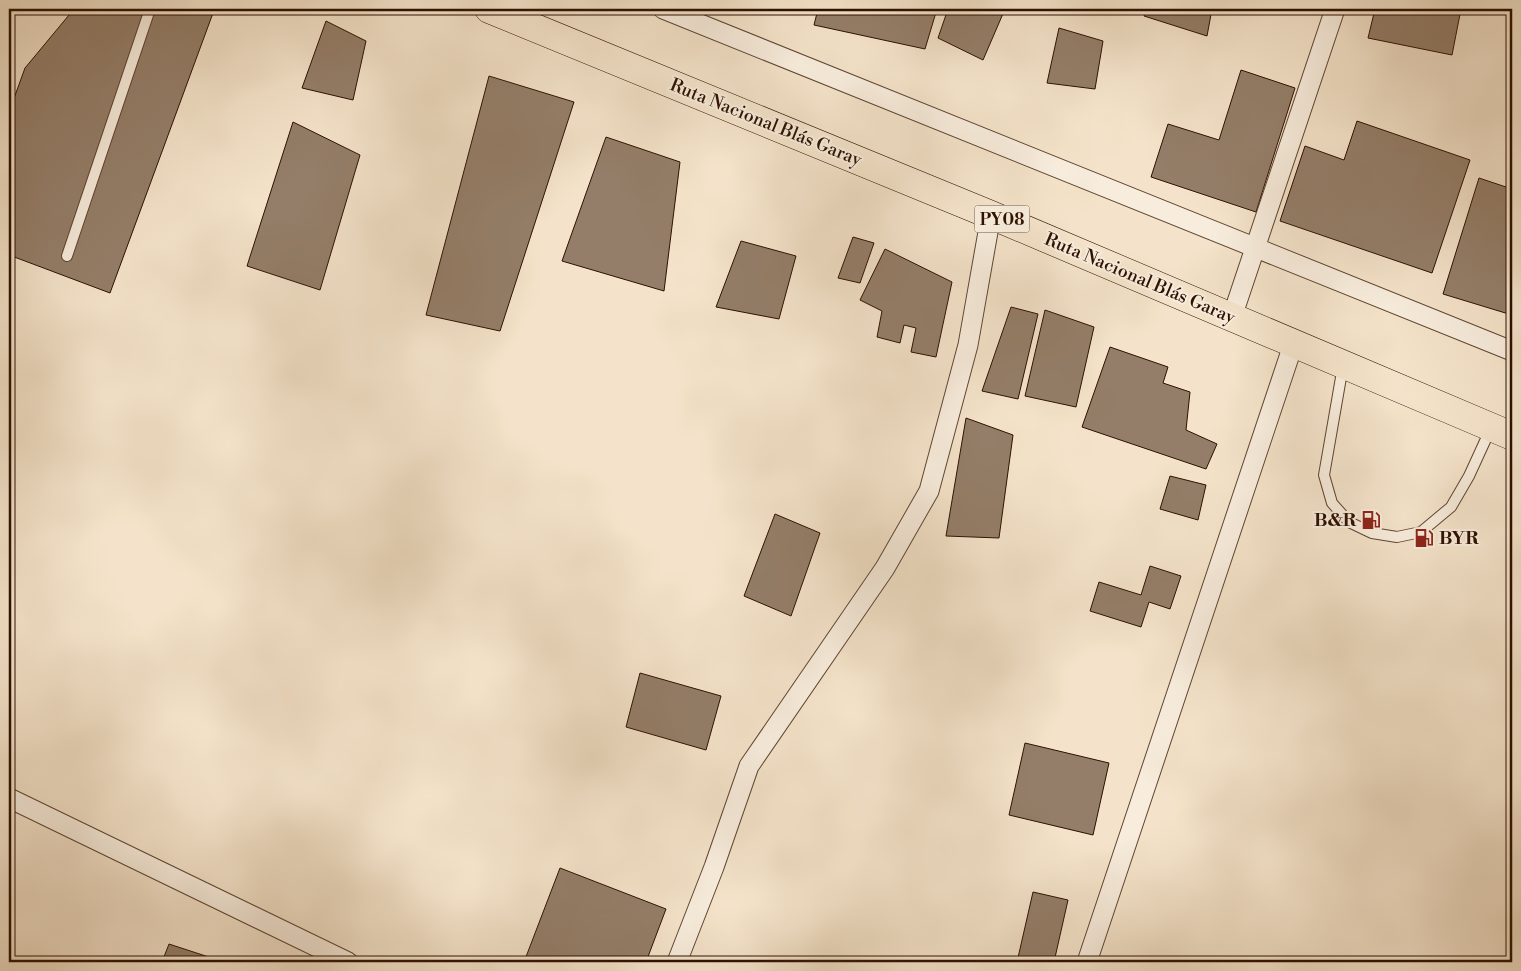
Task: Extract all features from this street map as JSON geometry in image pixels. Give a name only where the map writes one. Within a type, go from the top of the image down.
[{"type":"highway","name":"Ruta Nacional Blás Garay","points":[[489,9],[992,215],[1502,431]]},
{"type":"street","points":[[663,9],[1512,351]]},
{"type":"street","points":[[1232,317],[1336,9]]},
{"type":"street","points":[[676,962],[714,867],[749,766],[885,568],[929,491],[968,345],[992,215]]},
{"type":"street","points":[[1087,962],[1294,342]]},
{"type":"street","points":[[9,798],[329,958],[348,962]]},
{"type":"lane","points":[[67,256],[150,9]]},
{"type":"lane","points":[[1343,363],[1324,475],[1332,503],[1349,522],[1372,533],[1397,537],[1421,532],[1451,507],[1469,476],[1502,431]]},
{"type":"building","points":[[74,9],[202,9],[213,13],[110,293],[9,255],[9,112],[25,68]]},
{"type":"building","points":[[818,9],[937,9],[925,49],[814,25]]},
{"type":"building","points":[[948,9],[1005,9],[983,60],[938,38]]},
{"type":"building","points":[[1147,9],[1212,9],[1207,36],[1144,16]]},
{"type":"building","points":[[1375,9],[1461,9],[1452,55],[1368,38]]},
{"type":"building","points":[[326,21],[366,41],[353,100],[302,88]]},
{"type":"building","points":[[1059,28],[1103,41],[1095,89],[1047,83]]},
{"type":"building","points":[[1241,70],[1295,88],[1256,212],[1151,177],[1168,124],[1219,140]]},
{"type":"building","points":[[489,76],[574,102],[500,331],[426,315]]},
{"type":"building","points":[[1357,121],[1470,160],[1432,273],[1280,221],[1305,146],[1344,160]]},
{"type":"building","points":[[293,122],[360,155],[320,290],[247,266]]},
{"type":"building","points":[[606,137],[680,162],[664,291],[562,261]]},
{"type":"building","points":[[1479,178],[1512,189],[1512,315],[1443,294]]},
{"type":"building","points":[[853,237],[874,243],[860,283],[838,278]]},
{"type":"building","points":[[741,241],[796,256],[779,319],[716,307]]},
{"type":"building","points":[[885,249],[952,282],[936,357],[911,352],[916,328],[904,325],[900,343],[877,337],[882,311],[860,300]]},
{"type":"building","points":[[1011,307],[1038,314],[1018,399],[982,391]]},
{"type":"building","points":[[1045,310],[1094,327],[1076,407],[1025,396]]},
{"type":"building","points":[[1110,347],[1168,367],[1163,383],[1190,392],[1186,430],[1217,444],[1206,469],[1082,427]]},
{"type":"building","points":[[966,418],[1013,435],[999,538],[946,536]]},
{"type":"building","points":[[1170,476],[1206,485],[1198,520],[1160,509]]},
{"type":"building","points":[[775,514],[820,533],[791,616],[744,596]]},
{"type":"building","points":[[1150,566],[1181,576],[1170,609],[1149,602],[1141,627],[1090,611],[1099,582],[1141,595]]},
{"type":"building","points":[[640,673],[721,696],[706,750],[626,727]]},
{"type":"building","points":[[1025,743],[1109,763],[1093,835],[1009,815]]},
{"type":"building","points":[[560,868],[666,909],[646,962],[524,962]]},
{"type":"building","points":[[1033,892],[1068,900],[1054,962],[1017,962]]},
{"type":"building","points":[[169,944],[224,962],[162,962]]},
{"type":"place","name":"B&R","points":[[1371,520]]},
{"type":"place","name":"BYR","points":[[1424,538]]}]
